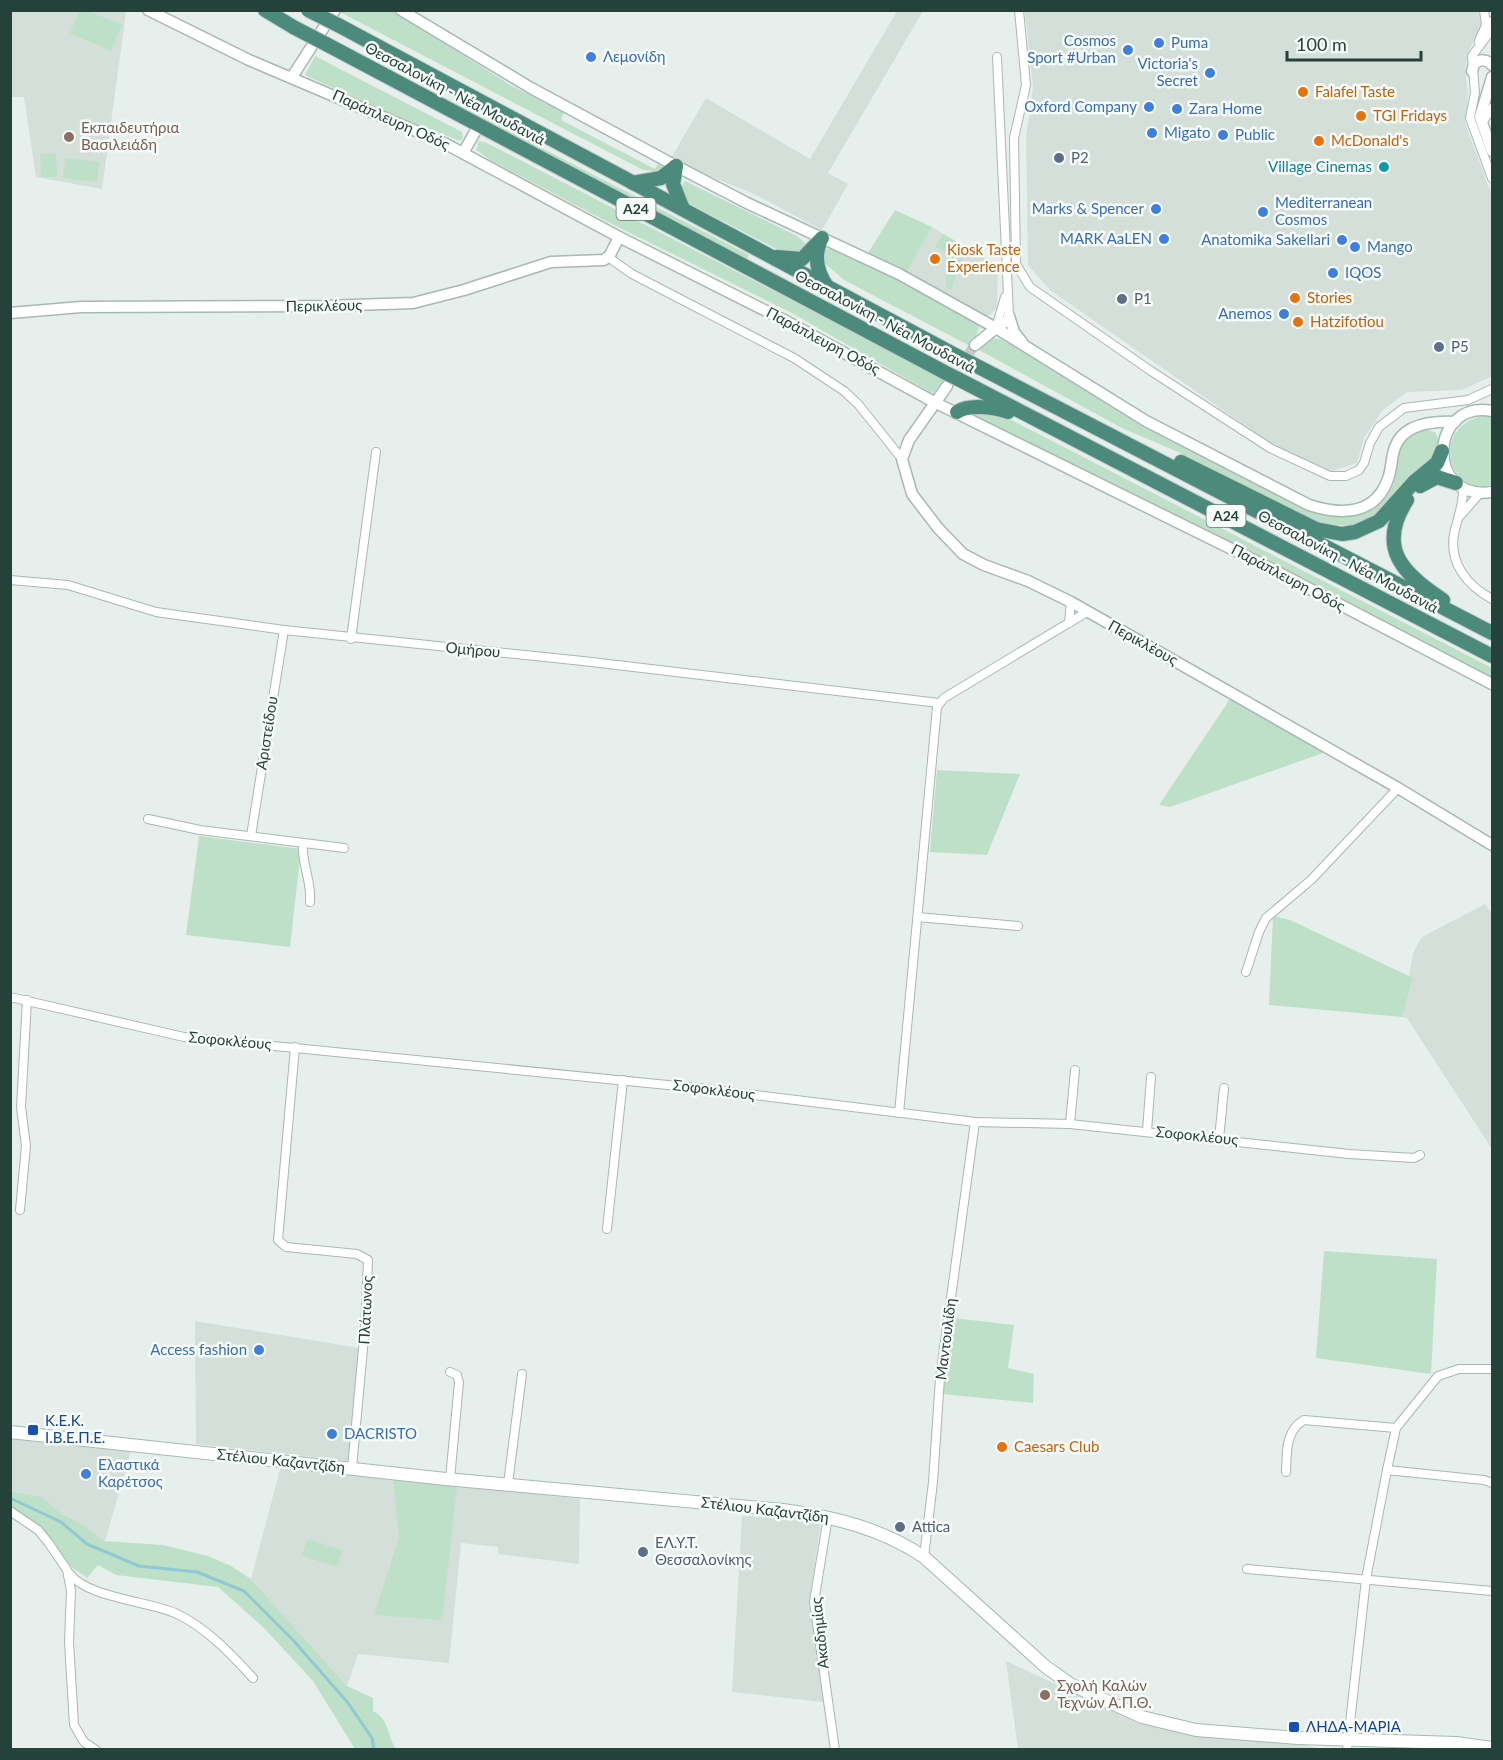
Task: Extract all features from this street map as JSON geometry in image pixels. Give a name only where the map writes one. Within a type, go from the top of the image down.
[{"type":"highway","name":"Θεσσαλονίκη - Νέα Μουδανιά","points":[[265,10],[950,380],[1223,514],[1492,656]]},
{"type":"highway","name":"Θεσσαλονίκη - Νέα Μουδανιά","points":[[308,10],[957,356],[1492,633]]},
{"type":"highway","points":[[633,183],[661,178],[676,166]]},
{"type":"highway","points":[[676,166],[673,184],[683,209]]},
{"type":"highway","points":[[752,248],[785,259],[802,259],[822,238]]},
{"type":"highway","points":[[822,238],[817,249],[816,260],[822,279],[828,288]]},
{"type":"highway","points":[[957,412],[965,409],[996,408],[1059,434]]},
{"type":"highway","points":[[1106,434],[1127,438],[1172,457],[1316,530],[1335,534],[1355,532],[1379,521],[1414,482],[1437,463],[1443,445]]},
{"type":"highway","points":[[1459,485],[1437,477],[1414,490],[1396,521],[1393,541],[1395,553],[1413,579],[1442,599],[1492,626]]},
{"type":"main road","name":"Στέλιου Καζαντζίδη","points":[[10,1432],[450,1479],[772,1509],[828,1517],[883,1534],[924,1557],[1046,1667],[1070,1684],[1142,1717],[1196,1730],[1348,1745],[1456,1743],[1492,1748]]},
{"type":"street","name":"Παράπλευρη Οδός","points":[[148,10],[218,46],[463,153],[619,237],[773,314],[934,402],[1268,567],[1492,684]]},
{"type":"street","points":[[292,77],[335,10]]},
{"type":"street","points":[[401,10],[531,88],[676,166],[899,274],[996,328],[1027,350],[1178,437],[1309,506],[1335,513],[1363,506],[1379,495],[1388,480],[1398,441],[1410,429],[1424,424],[1455,422],[1471,412],[1492,404]]},
{"type":"street","points":[[1019,10],[1026,86],[1014,138],[1016,264],[1030,287],[1160,377],[1270,448],[1330,476],[1346,476],[1359,470],[1379,428],[1404,408],[1468,400],[1492,389]]},
{"type":"street","points":[[1484,10],[1486,25],[1472,59],[1475,93],[1470,114],[1471,124],[1492,178]]},
{"type":"street","points":[[1477,48],[1492,30],[1489,10]]},
{"type":"street","points":[[1477,48],[1492,41]]},
{"type":"street","points":[[997,57],[1009,316],[1014,332],[1027,350]]},
{"type":"street","points":[[1472,71],[1474,64],[1480,60],[1488,61],[1492,65]]},
{"type":"street","points":[[1492,77],[1481,113],[1482,123],[1492,151]]},
{"type":"street","points":[[1486,98],[1492,86]]},
{"type":"street","points":[[1482,123],[1492,108]]},
{"type":"street","points":[[463,153],[479,125]]},
{"type":"street","points":[[619,237],[608,257],[632,273],[794,358],[844,391],[858,404],[902,459]]},
{"type":"street","name":"Περικλέους","points":[[10,313],[81,307],[392,305],[464,290],[551,262],[599,261],[608,257]]},
{"type":"street","points":[[996,328],[1007,292]]},
{"type":"street","points":[[975,345],[1004,324],[1009,316]]},
{"type":"street","points":[[902,459],[909,440],[950,380]]},
{"type":"street","points":[[1480,410],[1492,411]]},
{"type":"street","points":[[1443,445],[1455,422]]},
{"type":"street","points":[[1424,424],[1437,430],[1443,445],[1449,474],[1459,485],[1480,493],[1492,492]]},
{"type":"street","points":[[351,639],[376,452]]},
{"type":"street","name":"Περικλέους","points":[[902,459],[912,494],[938,528],[963,554],[1071,602],[1398,788],[1492,845]]},
{"type":"street","points":[[1459,485],[1459,518],[1454,542],[1459,569],[1471,586],[1492,599]]},
{"type":"street","points":[[1459,518],[1480,493]]},
{"type":"street","name":"Ομήρου","points":[[10,580],[68,585],[156,612],[351,639],[582,661],[939,703]]},
{"type":"street","points":[[1068,623],[1071,602]]},
{"type":"street","points":[[899,1113],[939,703],[1087,612]]},
{"type":"street","name":"Αριστείδου","points":[[251,836],[284,630]]},
{"type":"street","points":[[1246,972],[1266,918],[1311,880],[1398,788]]},
{"type":"street","points":[[148,819],[344,848]]},
{"type":"street","points":[[303,843],[302,852],[311,885],[310,902]]},
{"type":"street","points":[[918,917],[1018,926]]},
{"type":"street","name":"Σοφοκλέους","points":[[10,997],[170,1035],[623,1080],[975,1122],[1070,1124],[1388,1157],[1414,1158],[1420,1155]]},
{"type":"street","points":[[20,1210],[26,1146],[21,1107],[27,1000]]},
{"type":"street","name":"Πλάτωνος","points":[[295,1047],[278,1240],[286,1247],[357,1254],[368,1260],[366,1327],[352,1468]]},
{"type":"street","points":[[1070,1124],[1075,1070]]},
{"type":"street","points":[[1147,1131],[1150,1077]]},
{"type":"street","points":[[608,1229],[623,1080]]},
{"type":"street","points":[[1219,1139],[1224,1088]]},
{"type":"street","name":"Μαντουλίδη","points":[[924,1557],[933,1482],[940,1378],[975,1122]]},
{"type":"street","points":[[1348,1745],[1366,1579],[1396,1428],[1438,1376],[1459,1368],[1492,1369]]},
{"type":"street","points":[[450,1372],[457,1375],[459,1382],[450,1479]]},
{"type":"street","points":[[508,1484],[522,1374]]},
{"type":"street","points":[[1286,1472],[1287,1445],[1292,1430],[1304,1420],[1396,1428]]},
{"type":"street","points":[[1387,1470],[1484,1480],[1492,1483]]},
{"type":"street","points":[[10,1511],[38,1530],[73,1579],[105,1593],[181,1616],[210,1636],[254,1678]]},
{"type":"street","name":"Ακαδημίας","points":[[828,1517],[814,1602],[835,1749]]},
{"type":"street","points":[[1247,1569],[1492,1591]]},
{"type":"street","points":[[67,1570],[71,1591],[69,1642],[74,1725],[84,1742],[96,1749]]},
{"type":"shaded area","name":"Εκπαιδευτήρια Βασιλειάδη","points":[[117,10],[126,12],[102,189],[36,177],[24,97],[11,97],[10,11]]},
{"type":"shaded area","points":[[897,11],[923,11],[828,173],[848,184],[822,230],[754,194],[670,160],[706,98],[810,159]]},
{"type":"shaded area","name":"Mediterranean Cosmos","points":[[1025,11],[1478,11],[1483,23],[1469,50],[1465,67],[1468,95],[1465,123],[1492,196],[1492,376],[1462,390],[1407,392],[1383,410],[1364,438],[1357,463],[1332,471],[1279,449],[1050,290],[1028,265],[1026,136],[1033,87]]},
{"type":"shaded area","points":[[932,227],[998,266],[997,308],[990,315],[981,315],[907,272]]},
{"type":"shaded area","points":[[1485,904],[1492,914],[1492,1149],[1407,1018],[1402,1017],[1413,978],[1409,976],[1413,953],[1422,937]]},
{"type":"shaded area","points":[[195,1321],[360,1348],[350,1461],[196,1444]]},
{"type":"shaded area","name":"Ελαστικά Καρέτσος","points":[[10,1439],[131,1451],[105,1541],[77,1521],[60,1513],[43,1497],[11,1491]]},
{"type":"shaded area","points":[[281,1466],[580,1499],[579,1564],[498,1554],[498,1547],[461,1543],[449,1663],[358,1654],[347,1686],[251,1579]]},
{"type":"shaded area","points":[[742,1516],[821,1520],[809,1605],[824,1702],[732,1692]]},
{"type":"shaded area","name":"Σχολή Καλών Τεχνών Α.Π.Θ.","points":[[1006,1661],[1105,1707],[1149,1724],[1192,1733],[1305,1745],[1319,1749],[1018,1749]]},
{"type":"green space","points":[[336,10],[393,11],[512,86],[564,112],[561,120],[655,169],[659,162],[664,167],[660,172],[643,170]]},
{"type":"green space","points":[[79,11],[88,11],[122,25],[111,51],[70,33]]},
{"type":"green space","points":[[315,56],[462,132],[463,138],[460,141],[383,111],[305,75]]},
{"type":"green space","points":[[445,98],[749,255],[747,259],[443,103]]},
{"type":"green space","points":[[479,141],[487,143],[944,379],[933,394],[792,313],[606,221],[492,161],[476,150]]},
{"type":"green space","points":[[56,153],[57,177],[41,177],[40,154]]},
{"type":"green space","points":[[65,158],[99,162],[97,182],[63,178]]},
{"type":"green space","points":[[685,181],[797,236],[807,245],[806,253],[786,254],[684,201],[679,191]]},
{"type":"green space","points":[[895,210],[932,227],[907,272],[868,253]]},
{"type":"green space","points":[[943,234],[966,248],[951,290],[946,287],[946,272],[952,261],[946,258],[949,254],[935,247]]},
{"type":"green space","points":[[826,249],[833,249],[895,278],[976,321],[979,327],[972,347],[844,280],[821,260],[820,253]]},
{"type":"green space","points":[[992,338],[1001,339],[1201,455],[1312,512],[1324,515],[1350,515],[1373,507],[1391,489],[1396,476],[1399,447],[1405,437],[1411,434],[1424,429],[1435,432],[1439,440],[1437,455],[1383,509],[1356,525],[1325,525],[1178,452],[1122,428],[979,350]]},
{"type":"green space","points":[[968,413],[998,413],[1492,668],[1492,680]]},
{"type":"green space","points":[[1482,416],[1492,417],[1492,485],[1476,485],[1464,480],[1455,471],[1451,459],[1451,446],[1456,433],[1466,423]]},
{"type":"green space","points":[[1230,699],[1326,752],[1170,807],[1159,805]]},
{"type":"green space","points":[[937,770],[1020,774],[987,855],[930,852]]},
{"type":"green space","points":[[199,836],[301,849],[290,947],[186,935]]},
{"type":"green space","points":[[1273,916],[1290,920],[1413,978],[1402,1017],[1269,1005]]},
{"type":"green space","points":[[1324,1251],[1437,1259],[1431,1374],[1316,1358]]},
{"type":"green space","points":[[953,1318],[1014,1325],[1008,1368],[1034,1374],[1033,1403],[942,1394]]},
{"type":"green space","points":[[393,1480],[457,1487],[443,1613],[440,1620],[374,1615],[399,1537]]},
{"type":"green space","points":[[10,1491],[43,1497],[60,1513],[77,1521],[105,1541],[163,1545],[208,1556],[231,1566],[251,1579],[347,1686],[373,1698],[373,1711],[382,1719],[396,1749],[355,1749],[313,1681],[264,1628],[218,1587],[116,1575],[98,1565],[87,1578],[69,1565],[41,1528],[11,1507]]},
{"type":"green space","points":[[307,1539],[343,1550],[337,1567],[302,1556]]},
{"type":"waterway","points":[[10,1498],[61,1522],[87,1544],[139,1566],[197,1572],[244,1591],[293,1640],[348,1703],[372,1738],[374,1750]]},
{"type":"tunnel","points":[[950,381],[975,345]]},
{"type":"place","name":"Puma","points":[[1159,43]]},
{"type":"place","name":"Cosmos Sport #Urban","points":[[1128,50]]},
{"type":"place","name":"Λεμονίδη","points":[[591,57]]},
{"type":"place","name":"Victoria's Secret","points":[[1210,73]]},
{"type":"place","name":"Falafel Taste","points":[[1303,92]]},
{"type":"place","name":"Oxford Company","points":[[1149,107]]},
{"type":"place","name":"Zara Home","points":[[1177,109]]},
{"type":"place","name":"TGI Fridays","points":[[1361,116]]},
{"type":"place","name":"Migato","points":[[1152,133]]},
{"type":"place","name":"Public","points":[[1223,135]]},
{"type":"place","name":"Εκπαιδευτήρια Βασιλειάδη","points":[[69,137]]},
{"type":"place","name":"McDonald's","points":[[1319,141]]},
{"type":"place","name":"P2","points":[[1059,158]]},
{"type":"place","name":"Village Cinemas","points":[[1384,167]]},
{"type":"place","name":"Marks & Spencer","points":[[1156,209]]},
{"type":"place","name":"Mediterranean Cosmos","points":[[1263,212]]},
{"type":"place","name":"MARK AaLEN","points":[[1164,239]]},
{"type":"place","name":"Anatomika Sakellari","points":[[1342,240]]},
{"type":"place","name":"Mango","points":[[1355,247]]},
{"type":"place","name":"Kiosk Taste Experience","points":[[935,259]]},
{"type":"place","name":"IQOS","points":[[1333,273]]},
{"type":"place","name":"Stories","points":[[1295,298]]},
{"type":"place","name":"P1","points":[[1122,299]]},
{"type":"place","name":"Anemos","points":[[1284,314]]},
{"type":"place","name":"Hatzifotiou","points":[[1298,322]]},
{"type":"place","name":"P5","points":[[1439,347]]},
{"type":"place","name":"Access fashion","points":[[259,1350]]},
{"type":"place","name":"Κ.Ε.Κ. Ι.Β.Ε.Π.Ε.","points":[[33,1430]]},
{"type":"place","name":"DACRISTO","points":[[332,1434]]},
{"type":"place","name":"Caesars Club","points":[[1002,1447]]},
{"type":"place","name":"Ελαστικά Καρέτσος","points":[[86,1474]]},
{"type":"place","name":"Attica","points":[[900,1527]]},
{"type":"place","name":"ΕΛ.Υ.Τ. Θεσσαλονίκης","points":[[643,1552]]},
{"type":"place","name":"Σχολή Καλών Τεχνών Α.Π.Θ.","points":[[1045,1695]]},
{"type":"place","name":"ΛΗΔΑ-ΜΑΡΙΑ","points":[[1294,1727]]}]
